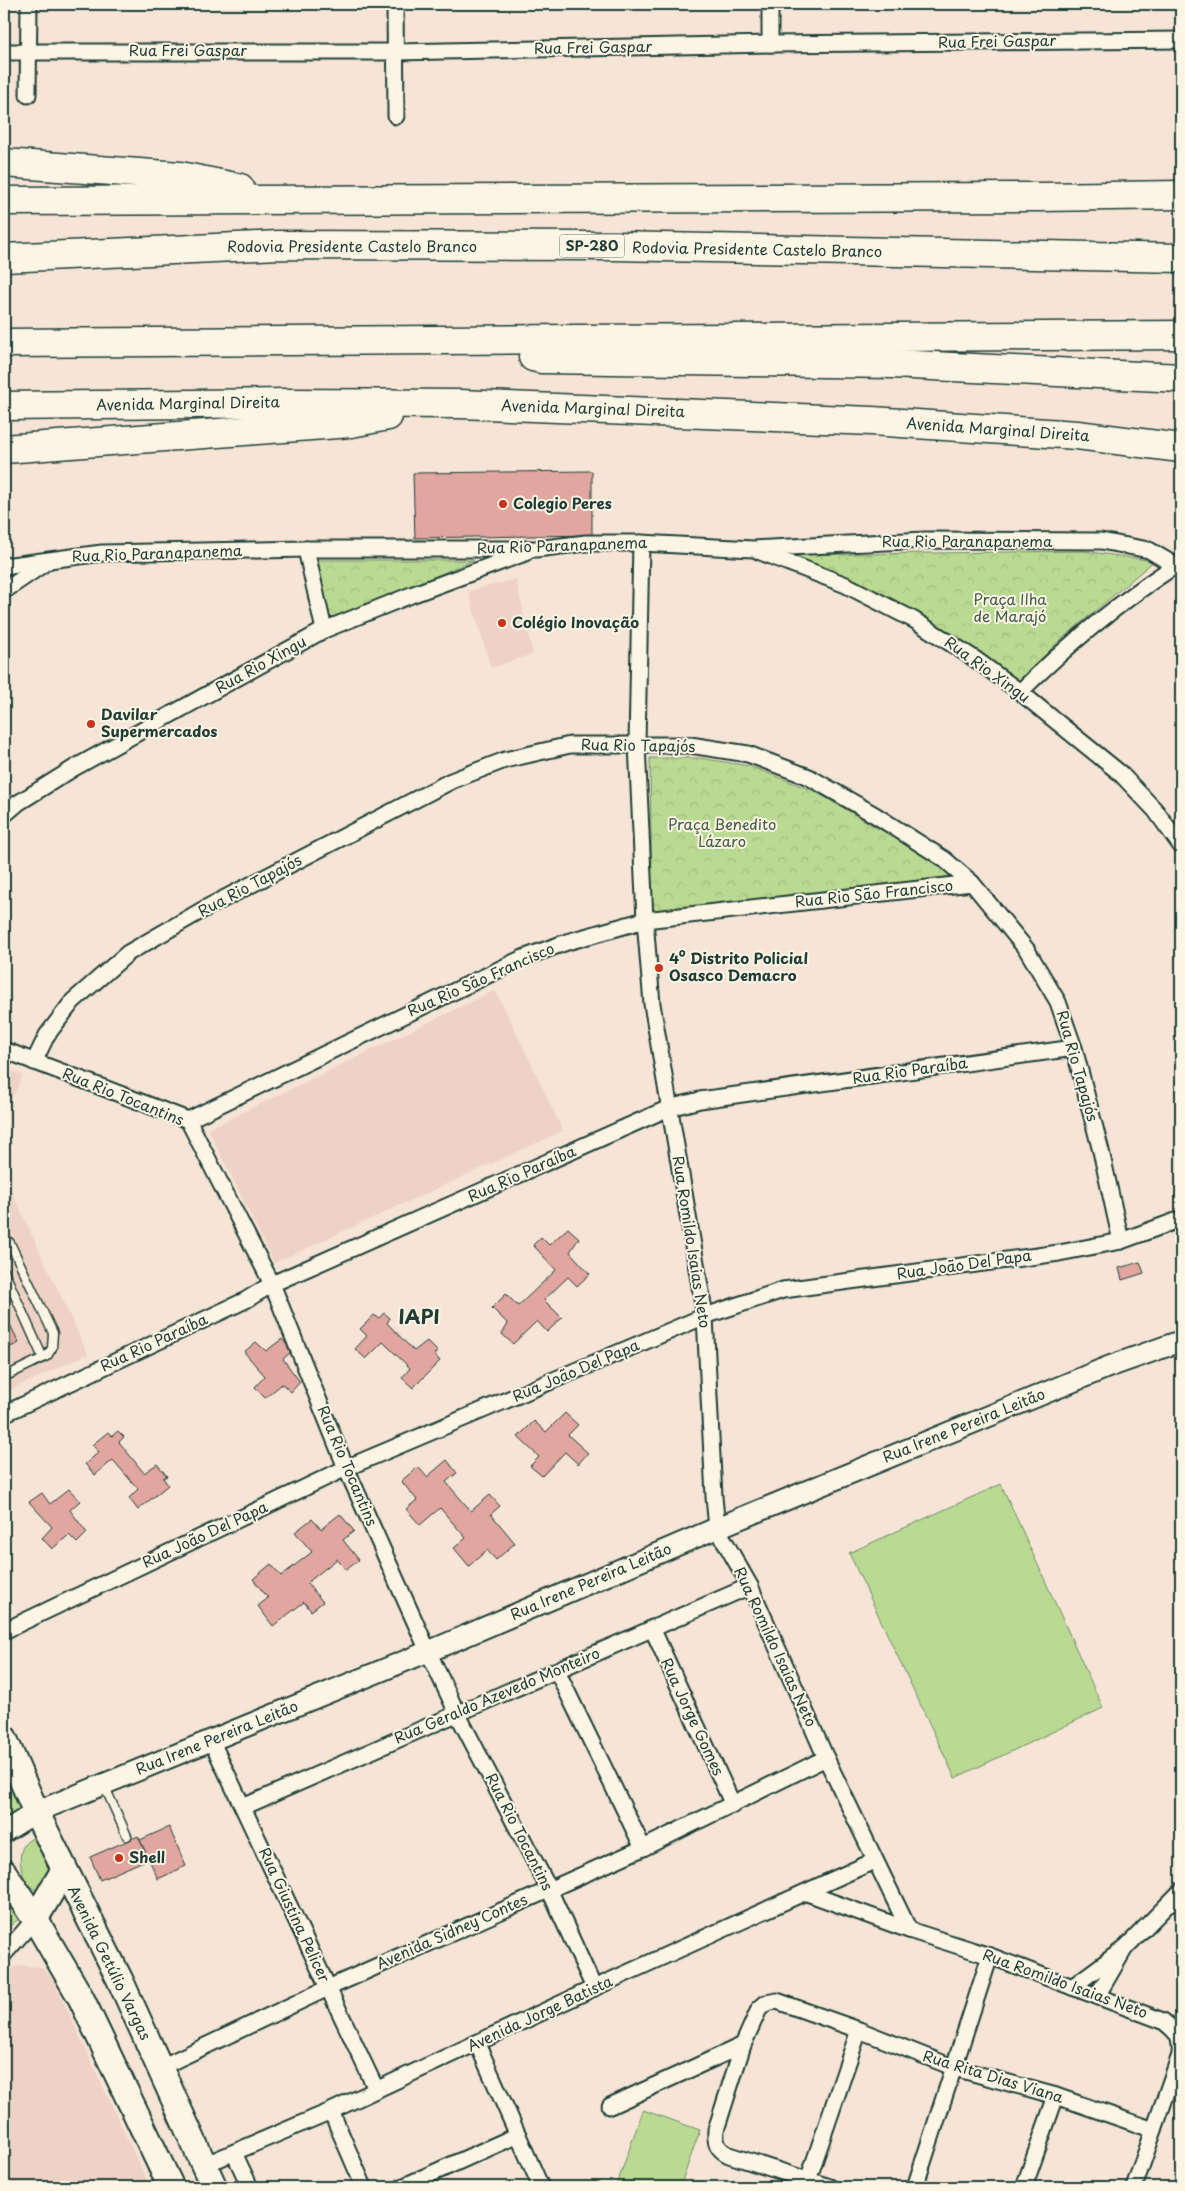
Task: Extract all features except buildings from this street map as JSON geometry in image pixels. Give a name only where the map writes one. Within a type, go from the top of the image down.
[{"type":"highway","points":[[4,163],[180,176],[298,200]]},
{"type":"highway","points":[[4,201],[1181,195]]},
{"type":"highway","name":"Rodovia Presidente Castelo Branco","points":[[4,258],[279,245],[624,247],[1181,258]]},
{"type":"highway","points":[[4,343],[1181,335]]},
{"type":"highway","points":[[471,341],[542,359],[892,364],[1181,378]]},
{"type":"highway","name":"Avenida Marginal Direita","points":[[4,406],[288,403],[460,404],[872,421],[1077,435],[1181,448]]},
{"type":"highway","points":[[4,449],[351,423],[460,404]]},
{"type":"main road","name":"Avenida Getúlio Vargas","points":[[4,1738],[36,1812],[120,1980],[209,2176]]},
{"type":"main road","points":[[35,1919],[64,1870]]},
{"type":"main road","points":[[4,1872],[35,1919],[81,1998],[171,2187]]},
{"type":"street","points":[[28,95],[30,4]]},
{"type":"street","points":[[395,4],[396,116]]},
{"type":"street","points":[[770,4],[770,44]]},
{"type":"street","name":"Rua Frei Gaspar","points":[[4,52],[396,52],[770,44],[1181,40]]},
{"type":"street","name":"Rua Rio Paranapanema","points":[[4,566],[51,558],[102,553],[306,549],[536,549],[586,543],[641,542],[753,548],[925,540],[1101,541],[1149,550],[1179,567]]},
{"type":"street","name":"Rua Romildo Isaias Neto","points":[[641,542],[637,744],[645,920],[652,1004],[705,1316],[717,1528],[750,1586],[826,1758],[874,1861],[909,1930]]},
{"type":"street","name":"Rua Rio Xingu","points":[[753,548],[846,585],[914,620],[975,659],[1020,692],[1120,773],[1155,810],[1181,846]]},
{"type":"street","points":[[306,549],[324,630]]},
{"type":"street","name":"Rua Rio Xingu","points":[[4,815],[18,803],[74,768],[324,630],[411,595],[536,549]]},
{"type":"street","points":[[4,591],[51,558]]},
{"type":"street","points":[[1020,692],[1051,660],[1095,623],[1138,590],[1179,567]]},
{"type":"street","name":"Rua Rio Tapajós","points":[[34,1062],[47,1035],[73,1001],[128,953],[215,904],[451,781],[505,760],[570,745],[690,745],[748,754],[809,777],[875,815],[944,859],[972,883],[1027,950],[1058,1002],[1074,1048],[1101,1151],[1121,1241]]},
{"type":"street","name":"Rua Rio São Francisco","points":[[188,1120],[523,958],[576,939],[645,920],[972,883]]},
{"type":"street","name":"Rua Rio Paraíba","points":[[4,1414],[246,1300],[272,1284],[669,1108],[700,1100],[1074,1048]]},
{"type":"street","name":"Rua Rio Tocantins","points":[[4,1050],[188,1120],[272,1284],[346,1468],[428,1651],[457,1713],[549,1889],[594,1988]]},
{"type":"street","name":"Rua João Del Papa","points":[[4,1630],[346,1468],[705,1316],[783,1290],[1059,1253],[1121,1241],[1181,1219]]},
{"type":"street","name":"Rua Irene Pereira Leitão","points":[[4,1832],[36,1812],[428,1651],[717,1528],[1108,1367],[1181,1341]]},
{"type":"street","name":"Rua Geraldo Azevedo Monteiro","points":[[243,1807],[750,1586]]},
{"type":"street","name":"Rua Jorge Gomes","points":[[652,1628],[733,1805]]},
{"type":"street","points":[[557,1671],[643,1848]]},
{"type":"street","name":"Rua Giustina Pelicer","points":[[212,1740],[376,2089]]},
{"type":"street","name":"Avenida Sidney Contes","points":[[159,2068],[328,1988],[643,1848],[826,1758]]},
{"type":"street","name":"Avenida Jorge Batista","points":[[209,2176],[234,2153],[331,2112],[376,2089],[594,1988],[807,1894],[874,1861]]},
{"type":"street","points":[[1072,1987],[1125,1948],[1181,1891]]},
{"type":"street","name":"Rua Romildo Isaias Neto","points":[[807,1894],[990,1956],[1163,2021],[1175,2030],[1180,2040],[1180,2056],[1134,2187]]},
{"type":"street","points":[[4,1954],[35,1919]]},
{"type":"street","points":[[1097,1996],[1125,1948]]},
{"type":"street","points":[[915,2187],[990,1956]]},
{"type":"street","name":"Rua Rita Dias Viana","points":[[743,2046],[759,2009],[766,2003],[777,2002],[859,2030],[955,2068],[1056,2096],[1154,2130]]},
{"type":"street","points":[[808,2180],[859,2030]]},
{"type":"street","points":[[477,2043],[541,2187]]},
{"type":"street","points":[[610,2106],[743,2046]]},
{"type":"street","points":[[743,2046],[716,2130],[715,2143],[721,2151],[729,2155],[830,2187]]},
{"type":"street","points":[[1024,2187],[1056,2096]]},
{"type":"street","points":[[331,2112],[364,2187]]},
{"type":"street","points":[[402,2187],[518,2135]]},
{"type":"street","points":[[234,2153],[250,2187]]},
{"type":"lane","points":[[4,1237],[10,1243],[53,1333],[52,1348],[47,1356],[4,1377]]},
{"type":"lane","points":[[4,1272],[43,1358]]},
{"type":"lane","points":[[104,1784],[126,1836]]},
{"type":"shaded area","name":"Colégio Inovação","points":[[516,579],[533,654],[491,668],[468,591]]},
{"type":"shaded area","points":[[495,990],[563,1131],[274,1263],[208,1129]]},
{"type":"shaded area","points":[[4,1068],[23,1075],[4,1115]]},
{"type":"shaded area","points":[[4,1175],[88,1354],[4,1393]]},
{"type":"shaded area","points":[[19,1965],[36,1966],[44,1969],[54,1981],[150,2187],[4,2187],[4,1975]]},
{"type":"green space","name":"Praça Ilha de Marajó","points":[[1084,551],[1154,561],[1056,644],[1014,686],[922,617],[860,582],[781,555]]},
{"type":"green space","points":[[318,560],[474,560],[330,621]]},
{"type":"green space","name":"Praça Benedito Lázaro","points":[[650,758],[700,758],[749,766],[814,791],[935,861],[961,880],[652,912]]},
{"type":"green space","points":[[1001,1484],[1103,1708],[955,1778],[849,1553]]},
{"type":"green space","points":[[4,1767],[21,1809],[4,1820]]},
{"type":"green space","points":[[34,1838],[37,1840],[52,1869],[41,1892],[28,1884],[21,1866],[20,1857],[22,1849],[27,1842]]},
{"type":"green space","points":[[4,1896],[19,1919],[4,1930]]},
{"type":"green space","points":[[643,2110],[700,2130],[680,2187],[616,2187]]},
{"type":"place","name":"Colegio Peres","points":[[503,504]]},
{"type":"place","name":"Colégio Inovação","points":[[502,623]]},
{"type":"place","name":"Davilar Supermercados","points":[[91,724]]},
{"type":"place","name":"4º Distrito Policial Osasco Demacro","points":[[659,968]]},
{"type":"place","name":"Shell","points":[[119,1858]]},
{"type":"district","name":"IAPI","points":[[419,1317]]}]
